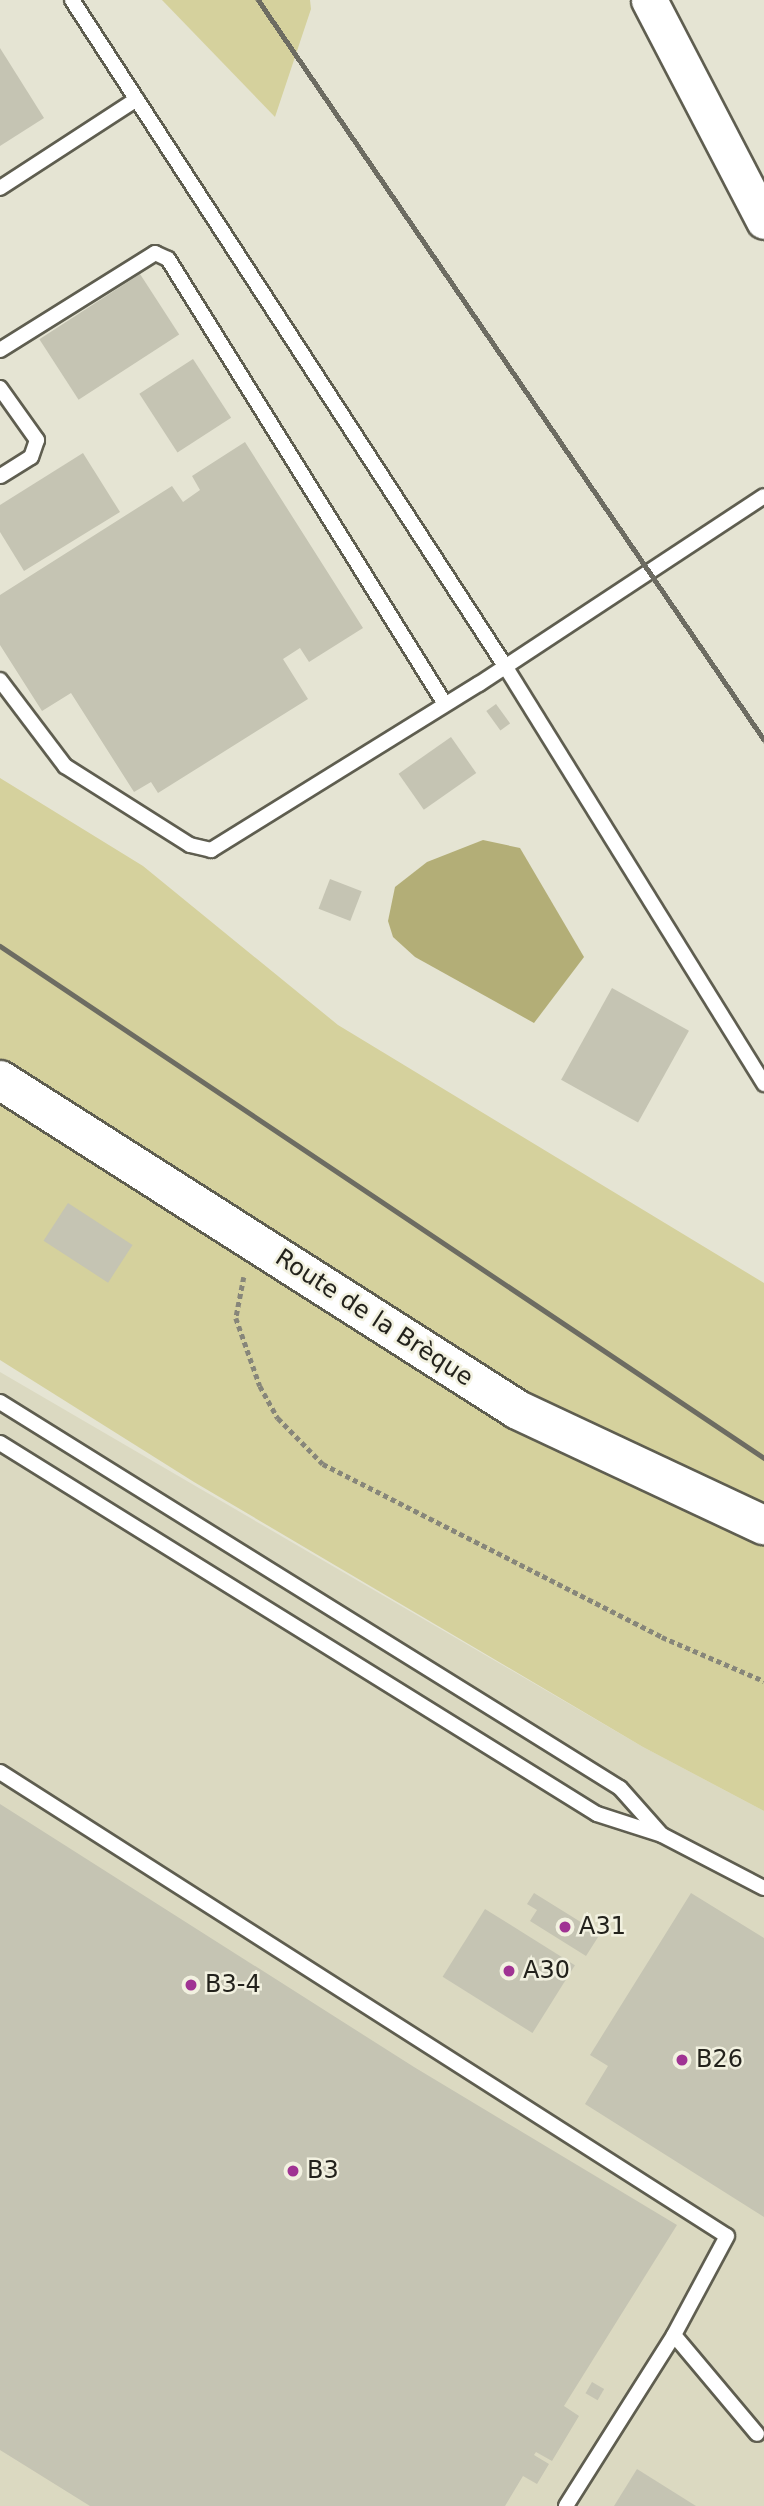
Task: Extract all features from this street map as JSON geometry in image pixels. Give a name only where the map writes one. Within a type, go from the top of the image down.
[{"type":"main road","name":"Route de la Brèque","points":[[0,1080],[519,1410],[764,1525]]},
{"type":"street","points":[[649,0],[764,221]]},
{"type":"lane","points":[[72,0],[505,666],[764,1084]]},
{"type":"lane","points":[[0,188],[137,99]]},
{"type":"lane","points":[[0,350],[155,253],[168,259],[445,704]]},
{"type":"lane","points":[[0,388],[37,440],[32,457],[0,476]]},
{"type":"lane","points":[[0,680],[65,766],[190,845],[211,850],[505,666],[764,496]]},
{"type":"lane","points":[[0,1402],[620,1788],[662,1835]]},
{"type":"lane","points":[[0,1443],[597,1814],[662,1835],[764,1888]]},
{"type":"lane","points":[[0,1772],[727,2236],[674,2335],[566,2506]]},
{"type":"lane","points":[[674,2335],[757,2434]]},
{"type":"path","points":[[246,1268],[236,1318],[245,1348],[278,1418],[323,1464],[662,1637],[764,1681]]},
{"type":"shaded area","points":[[162,0],[310,0],[311,9],[275,117]]},
{"type":"shaded area","points":[[0,778],[143,866],[338,1025],[764,1283],[764,1811],[643,1747],[194,1482],[0,1360]]},
{"type":"shaded area","points":[[483,840],[520,848],[584,957],[534,1023],[415,957],[393,937],[388,921],[395,887],[427,862]]},
{"type":"shaded area","points":[[0,1372],[643,1747],[764,1811],[764,2506],[0,2506]]},
{"type":"building","points":[[0,48],[44,118],[0,146]]},
{"type":"building","points":[[140,274],[179,334],[79,400],[39,339]]},
{"type":"building","points":[[193,359],[231,418],[177,453],[139,394]]},
{"type":"building","points":[[245,442],[363,628],[309,662],[300,648],[283,659],[308,699],[158,793],[151,782],[134,792],[71,693],[42,711],[0,645],[0,595],[172,486],[183,502],[200,490],[192,476]]},
{"type":"building","points":[[83,453],[120,512],[24,571],[0,532],[0,505]]},
{"type":"building","points":[[496,704],[510,723],[500,730],[486,711]]},
{"type":"building","points":[[451,737],[476,773],[424,810],[399,774]]},
{"type":"building","points":[[330,879],[362,891],[350,921],[319,909]]},
{"type":"building","points":[[612,988],[689,1031],[638,1122],[561,1080]]},
{"type":"building","points":[[68,1203],[133,1245],[108,1283],[43,1241]]},
{"type":"building","name":"B3","points":[[0,1804],[414,2067],[677,2225],[564,2406],[579,2416],[552,2461],[536,2452],[534,2455],[549,2464],[537,2484],[523,2476],[505,2506],[90,2506],[0,2450]]},
{"type":"building","name":"A31","points":[[534,1893],[600,1934],[586,1956],[530,1921],[537,1910],[527,1904]]},
{"type":"building","name":"B26","points":[[691,1893],[764,1938],[764,2217],[585,2104],[608,2066],[590,2055]]},
{"type":"building","name":"A30","points":[[485,1909],[575,1965],[532,2033],[443,1977]]},
{"type":"building","points":[[592,2382],[604,2389],[598,2400],[586,2393]]},
{"type":"building","points":[[637,2469],[696,2506],[614,2506]]},
{"type":"railway","points":[[258,0],[764,740]]},
{"type":"railway","points":[[0,946],[764,1458]]},
{"type":"place","name":"A31","points":[[565,1927]]},
{"type":"place","name":"A30","points":[[509,1971]]},
{"type":"place","name":"B3-4","points":[[191,1985]]},
{"type":"place","name":"B26","points":[[682,2060]]},
{"type":"place","name":"B3","points":[[293,2171]]}]
